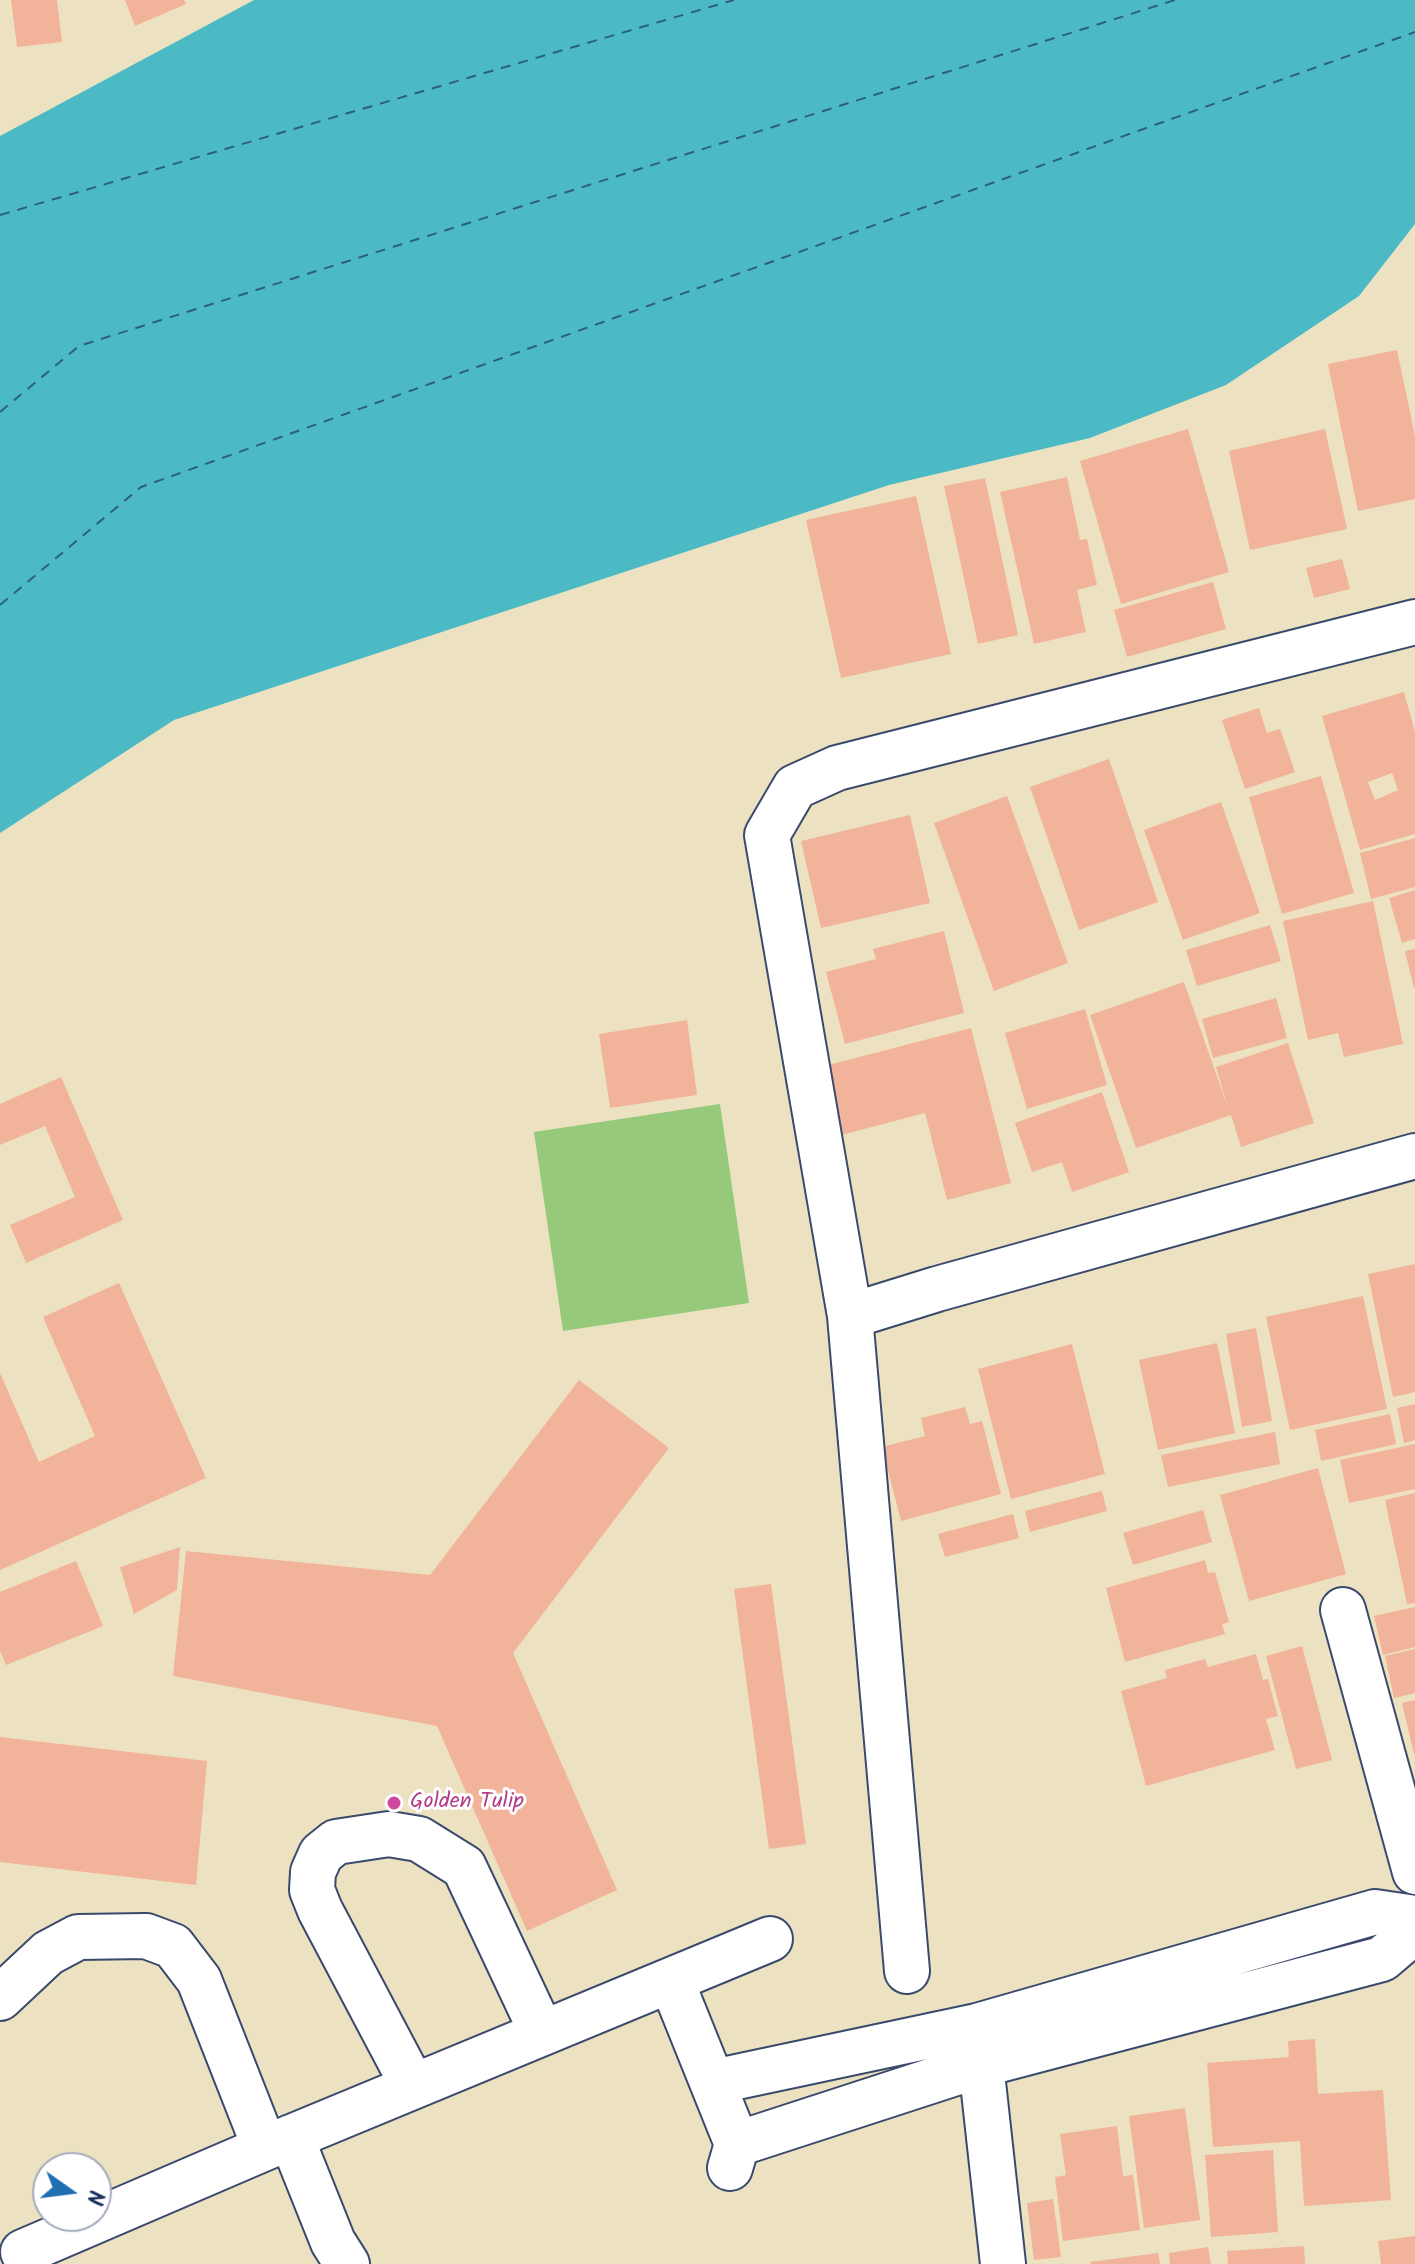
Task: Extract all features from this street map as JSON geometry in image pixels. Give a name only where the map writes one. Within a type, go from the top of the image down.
[{"type":"street","points":[[907,1971],[850,1316],[767,835],[795,787],[837,768],[1415,622]]},
{"type":"street","points":[[850,1316],[1415,1156]]},
{"type":"street","points":[[1343,1610],[1415,1872]]},
{"type":"street","points":[[413,2086],[312,1890],[313,1872],[321,1854],[336,1842],[389,1834],[419,1839],[464,1867],[542,2033]]},
{"type":"street","points":[[671,1980],[713,2082],[734,2156],[978,2046],[1375,1912],[1415,1918]]},
{"type":"street","points":[[713,2082],[978,2046],[1382,1959],[1415,1931]]},
{"type":"street","points":[[0,1998],[48,1953],[78,1937],[146,1936],[173,1946],[199,1980],[278,2142],[347,2264]]},
{"type":"street","points":[[19,2249],[770,1939]]},
{"type":"street","points":[[978,2046],[1003,2264]]},
{"type":"green space","points":[[720,1104],[749,1303],[563,1331],[534,1132]]},
{"type":"water","points":[[254,0],[1415,0],[1415,224],[1359,296],[1226,385],[1090,438],[889,485],[174,720],[0,833],[0,136]]},
{"type":"building","points":[[11,0],[57,0],[62,42],[17,47]]},
{"type":"building","points":[[125,0],[184,0],[186,4],[135,26]]},
{"type":"building","points":[[1397,350],[1415,436],[1415,499],[1358,511],[1328,364]]},
{"type":"building","points":[[1188,429],[1229,572],[1121,604],[1080,461]]},
{"type":"building","points":[[1325,429],[1347,529],[1250,550],[1229,451]]},
{"type":"building","points":[[1067,477],[1080,540],[1087,539],[1097,585],[1077,590],[1086,632],[1034,644],[1000,492]]},
{"type":"building","points":[[985,478],[1018,635],[978,644],[944,486]]},
{"type":"building","points":[[916,496],[951,654],[841,678],[806,520]]},
{"type":"building","points":[[1342,559],[1350,589],[1314,598],[1306,568]]},
{"type":"building","points":[[1213,582],[1226,629],[1127,657],[1114,610]]},
{"type":"building","points":[[1404,692],[1415,732],[1415,834],[1360,850],[1322,716]],"holes":[[[1392,773],[1398,790],[1375,800],[1368,782]]]},
{"type":"building","points":[[1259,708],[1267,733],[1280,729],[1295,772],[1245,789],[1222,720]]},
{"type":"building","points":[[1109,759],[1158,902],[1079,930],[1030,787]]},
{"type":"building","points":[[1321,776],[1354,893],[1282,914],[1249,797]]},
{"type":"building","points":[[1007,796],[1068,963],[994,991],[934,823]]},
{"type":"building","points":[[1221,802],[1260,913],[1183,940],[1144,830]]},
{"type":"building","points":[[910,815],[930,903],[821,928],[801,841]]},
{"type":"building","points":[[1415,838],[1415,887],[1371,899],[1360,853]]},
{"type":"building","points":[[1415,890],[1415,939],[1402,943],[1389,898]]},
{"type":"building","points":[[1373,901],[1403,1044],[1344,1057],[1338,1033],[1308,1040],[1283,921]]},
{"type":"building","points":[[1270,925],[1281,961],[1197,986],[1186,950]]},
{"type":"building","points":[[944,931],[964,1013],[845,1044],[826,972],[876,959],[873,949]]},
{"type":"building","points":[[1415,949],[1415,988],[1414,988],[1405,951]]},
{"type":"building","points":[[1184,982],[1228,1108],[1216,1067],[1288,1043],[1314,1123],[1241,1147],[1231,1115],[1136,1148],[1090,1015]]},
{"type":"building","points":[[1276,998],[1287,1038],[1213,1058],[1202,1019]]},
{"type":"building","points":[[1085,1009],[1107,1085],[1027,1109],[1005,1033]]},
{"type":"building","points":[[687,1020],[697,1095],[610,1108],[599,1034]]},
{"type":"building","points":[[971,1028],[1011,1183],[947,1200],[925,1113],[830,1138],[813,1069]]},
{"type":"building","points":[[61,1077],[123,1220],[26,1263],[10,1225],[75,1197],[45,1126],[0,1145],[0,1104]]},
{"type":"building","points":[[1102,1092],[1129,1172],[1072,1192],[1062,1162],[1032,1172],[1015,1123]]},
{"type":"building","points":[[1415,1264],[1415,1392],[1393,1397],[1368,1274]]},
{"type":"building","points":[[119,1283],[206,1478],[0,1570],[0,1373],[39,1462],[95,1436],[43,1317]]},
{"type":"building","points":[[1363,1296],[1387,1409],[1290,1430],[1266,1317]]},
{"type":"building","points":[[1256,1328],[1272,1421],[1242,1427],[1226,1334]]},
{"type":"building","points":[[1217,1343],[1235,1433],[1158,1450],[1139,1360]]},
{"type":"building","points":[[1072,1344],[1105,1474],[1011,1499],[978,1369]]},
{"type":"building","points":[[579,1380],[669,1448],[513,1653],[617,1890],[527,1931],[437,1726],[173,1676],[186,1551],[430,1575]]},
{"type":"building","points":[[1415,1404],[1415,1440],[1404,1443],[1397,1408]]},
{"type":"building","points":[[965,1407],[970,1424],[982,1421],[1001,1494],[901,1521],[882,1447],[925,1436],[921,1418]]},
{"type":"building","points":[[1390,1414],[1396,1444],[1321,1461],[1315,1430]]},
{"type":"building","points":[[1275,1432],[1280,1464],[1168,1487],[1161,1455]]},
{"type":"building","points":[[1415,1444],[1415,1489],[1349,1503],[1340,1460]]},
{"type":"building","points":[[1318,1468],[1346,1574],[1249,1601],[1220,1495]]},
{"type":"building","points":[[1102,1491],[1107,1511],[1030,1532],[1025,1511]]},
{"type":"building","points":[[1415,1493],[1415,1603],[1407,1604],[1385,1500]]},
{"type":"building","points":[[1203,1510],[1212,1542],[1133,1565],[1123,1533]]},
{"type":"building","points":[[1013,1514],[1019,1538],[945,1557],[938,1534]]},
{"type":"building","points":[[180,1547],[177,1590],[134,1614],[120,1567]]},
{"type":"building","points":[[1205,1560],[1208,1573],[1215,1572],[1229,1622],[1222,1624],[1225,1634],[1125,1662],[1106,1588]]},
{"type":"building","points":[[76,1561],[103,1626],[6,1665],[0,1651],[0,1592]]},
{"type":"building","points":[[771,1584],[806,1844],[769,1849],[734,1589]]},
{"type":"building","points":[[1415,1607],[1415,1647],[1383,1655],[1374,1616]]},
{"type":"building","points":[[1302,1646],[1332,1760],[1296,1769],[1266,1656]]},
{"type":"building","points":[[1415,1649],[1415,1693],[1394,1698],[1385,1656]]},
{"type":"building","points":[[1256,1654],[1263,1680],[1268,1679],[1278,1716],[1266,1719],[1275,1750],[1146,1786],[1121,1691],[1167,1678],[1165,1670],[1205,1659],[1208,1667]]},
{"type":"building","points":[[1415,1700],[1415,1754],[1414,1754],[1402,1703]]},
{"type":"building","points":[[0,1737],[207,1761],[196,1885],[0,1862]]},
{"type":"building","points":[[1315,2039],[1318,2094],[1383,2090],[1391,2200],[1304,2206],[1300,2141],[1213,2147],[1207,2063],[1289,2057],[1288,2041]]},
{"type":"building","points":[[1185,2108],[1200,2220],[1144,2228],[1129,2116]]},
{"type":"building","points":[[1117,2126],[1123,2176],[1133,2175],[1140,2230],[1063,2241],[1055,2177],[1066,2175],[1060,2134]]},
{"type":"building","points":[[1273,2150],[1278,2232],[1211,2237],[1205,2155]]},
{"type":"building","points":[[1053,2199],[1061,2257],[1034,2260],[1027,2203]]},
{"type":"building","points":[[1415,2236],[1415,2264],[1381,2264],[1378,2241]]},
{"type":"building","points":[[1304,2246],[1305,2264],[1228,2264],[1227,2251]]},
{"type":"building","points":[[1208,2247],[1211,2264],[1170,2264],[1169,2253]]},
{"type":"building","points":[[1158,2253],[1160,2264],[1090,2262]]},
{"type":"ferry route","points":[[0,215],[734,0]]},
{"type":"ferry route","points":[[0,412],[79,346],[1175,0]]},
{"type":"ferry route","points":[[0,605],[141,487],[1415,32]]},
{"type":"place","name":"Golden Tulip","points":[[394,1803]]}]
